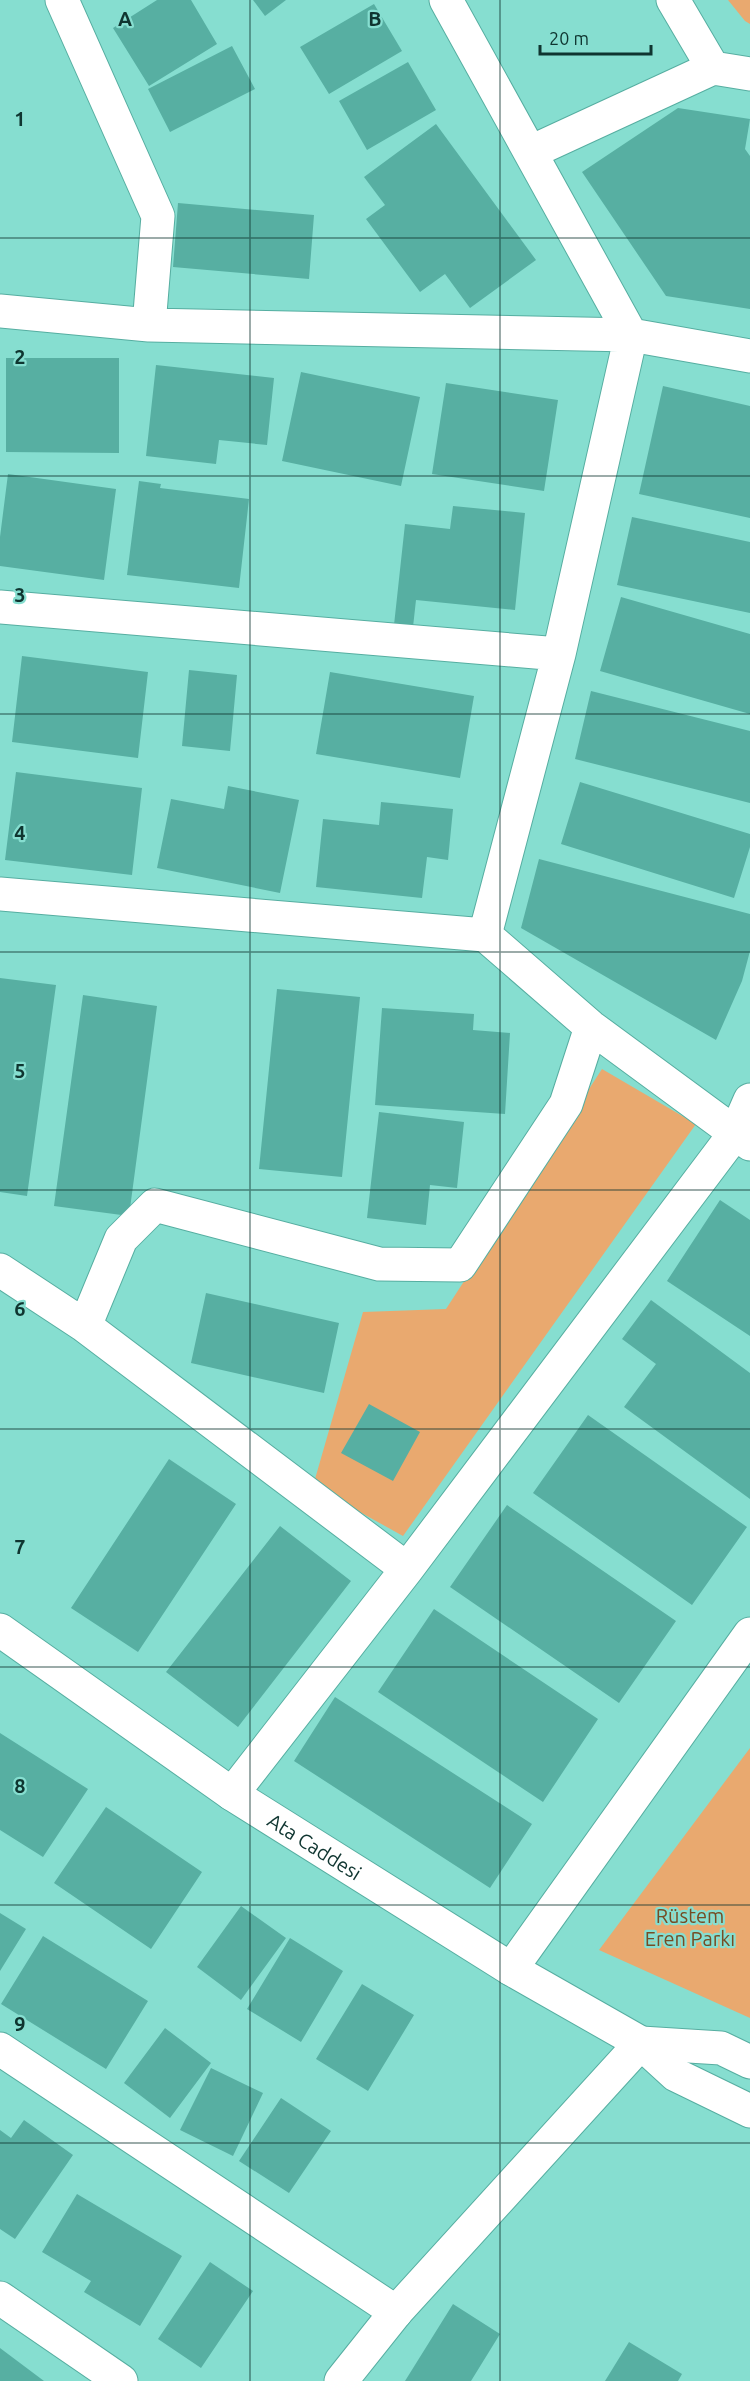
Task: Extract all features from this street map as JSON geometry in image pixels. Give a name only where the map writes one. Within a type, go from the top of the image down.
[{"type":"street","points":[[62,0],[158,216],[149,326]]},
{"type":"street","points":[[446,0],[631,335],[559,654],[485,935]]},
{"type":"street","points":[[673,0],[713,68]]},
{"type":"street","points":[[531,152],[713,68],[750,74]]},
{"type":"street","points":[[0,311],[149,326],[631,335],[750,357]]},
{"type":"street","points":[[0,607],[559,654]]},
{"type":"street","points":[[0,894],[485,935],[591,1027],[743,1138]]},
{"type":"street","points":[[85,1326],[121,1239],[155,1205],[379,1264],[460,1265],[566,1104],[591,1027]]},
{"type":"street","points":[[232,1794],[743,1138],[750,1100]]},
{"type":"street","points":[[0,1270],[85,1326],[407,1569]]},
{"type":"street","name":"Ata Caddesi","points":[[0,1630],[232,1794],[511,1969],[641,2043]]},
{"type":"street","points":[[511,1969],[750,1634]]},
{"type":"street","points":[[641,2043],[721,2048],[750,2062]]},
{"type":"street","points":[[641,2043],[676,2075],[750,2111]]},
{"type":"street","points":[[341,2381],[396,2313],[641,2043]]},
{"type":"street","points":[[0,2049],[396,2313]]},
{"type":"street","points":[[0,2298],[121,2381]]},
{"type":"green space","points":[[728,0],[750,0],[750,24],[745,21]]},
{"type":"green space","points":[[602,1069],[696,1124],[403,1536],[313,1486],[363,1312],[446,1309]]},
{"type":"green space","name":"Rüstem Eren Parkı","points":[[750,1748],[750,2018],[599,1950]]},
{"type":"building","points":[[157,0],[191,0],[217,44],[149,86],[113,28]]},
{"type":"building","points":[[253,0],[286,0],[265,16]]},
{"type":"building","points":[[374,4],[402,51],[329,94],[300,47]]},
{"type":"building","points":[[232,46],[255,89],[170,132],[148,89]]},
{"type":"building","points":[[408,62],[436,110],[367,150],[339,101]]},
{"type":"building","points":[[678,108],[750,119],[745,149],[750,156],[750,309],[666,296],[582,172]]},
{"type":"building","points":[[436,124],[536,260],[470,308],[445,274],[420,292],[366,219],[385,205],[364,177]]},
{"type":"building","points":[[178,203],[314,215],[309,279],[173,267]]},
{"type":"building","points":[[6,358],[119,358],[119,453],[6,452]]},
{"type":"building","points":[[156,365],[274,378],[267,445],[219,440],[216,464],[146,456]]},
{"type":"building","points":[[301,372],[420,397],[401,486],[282,461]]},
{"type":"building","points":[[446,383],[558,400],[544,491],[432,474]]},
{"type":"building","points":[[663,386],[750,406],[750,518],[639,494]]},
{"type":"building","points":[[8,474],[116,489],[104,580],[0,566],[0,537]]},
{"type":"building","points":[[139,481],[161,484],[160,488],[249,499],[239,588],[127,575]]},
{"type":"building","points":[[453,506],[525,513],[515,610],[416,600],[413,627],[394,625],[405,524],[450,529]]},
{"type":"building","points":[[632,517],[750,542],[750,613],[617,585]]},
{"type":"building","points":[[621,597],[750,634],[750,714],[600,671]]},
{"type":"building","points":[[22,656],[148,672],[138,758],[12,742]]},
{"type":"building","points":[[189,670],[237,675],[230,751],[182,746]]},
{"type":"building","points":[[330,672],[474,696],[460,778],[316,754]]},
{"type":"building","points":[[591,691],[750,731],[750,803],[575,759]]},
{"type":"building","points":[[16,772],[142,788],[132,875],[5,860]]},
{"type":"building","points":[[580,782],[750,834],[750,847],[734,898],[561,844]]},
{"type":"building","points":[[228,786],[299,800],[280,893],[157,868],[171,799],[224,809]]},
{"type":"building","points":[[381,802],[453,809],[448,860],[427,857],[422,898],[316,887],[323,819],[379,825]]},
{"type":"building","points":[[539,859],[750,914],[750,951],[742,981],[716,1040],[521,928]]},
{"type":"building","points":[[0,978],[56,985],[27,1196],[0,1192]]},
{"type":"building","points":[[277,989],[360,997],[342,1177],[259,1169]]},
{"type":"building","points":[[83,995],[157,1006],[129,1216],[54,1206]]},
{"type":"building","points":[[382,1008],[474,1014],[473,1030],[510,1033],[505,1114],[375,1105]]},
{"type":"building","points":[[379,1112],[464,1122],[457,1188],[430,1185],[426,1225],[367,1218]]},
{"type":"building","points":[[720,1200],[750,1220],[750,1336],[667,1281]]},
{"type":"building","points":[[206,1293],[339,1323],[324,1393],[191,1363]]},
{"type":"building","points":[[651,1300],[750,1373],[750,1499],[624,1407],[656,1364],[622,1339]]},
{"type":"building","points":[[369,1404],[420,1432],[393,1481],[341,1453]]},
{"type":"building","points":[[588,1415],[747,1527],[692,1605],[533,1493]]},
{"type":"building","points":[[169,1459],[236,1504],[138,1652],[71,1608]]},
{"type":"building","points":[[507,1505],[676,1621],[619,1703],[450,1587]]},
{"type":"building","points":[[280,1526],[351,1581],[238,1727],[166,1672]]},
{"type":"building","points":[[434,1609],[598,1719],[543,1802],[378,1692]]},
{"type":"building","points":[[335,1697],[532,1824],[490,1888],[294,1761]]},
{"type":"building","points":[[0,1733],[88,1789],[43,1857],[0,1830]]},
{"type":"building","points":[[106,1807],[202,1872],[151,1949],[54,1883]]},
{"type":"building","points":[[241,1906],[286,1938],[241,2000],[197,1967]]},
{"type":"building","points":[[0,1913],[26,1929],[0,1971]]},
{"type":"building","points":[[43,1936],[148,2001],[106,2069],[1,2004]]},
{"type":"building","points":[[290,1938],[343,1971],[301,2042],[247,2009]]},
{"type":"building","points":[[362,1984],[414,2015],[368,2091],[316,2059]]},
{"type":"building","points":[[165,2028],[211,2063],[170,2118],[124,2083]]},
{"type":"building","points":[[211,2068],[263,2093],[233,2156],[180,2130]]},
{"type":"building","points":[[281,2098],[331,2131],[289,2193],[239,2161]]},
{"type":"building","points":[[24,2120],[73,2155],[15,2239],[0,2229],[0,2130],[11,2138]]},
{"type":"building","points":[[77,2194],[182,2256],[140,2326],[84,2292],[91,2281],[42,2252]]},
{"type":"building","points":[[210,2262],[253,2291],[201,2368],[158,2339]]},
{"type":"building","points":[[453,2304],[500,2334],[471,2381],[405,2381]]},
{"type":"building","points":[[629,2342],[682,2374],[678,2381],[605,2381]]},
{"type":"building","points":[[0,2348],[44,2381],[0,2381]]}]
